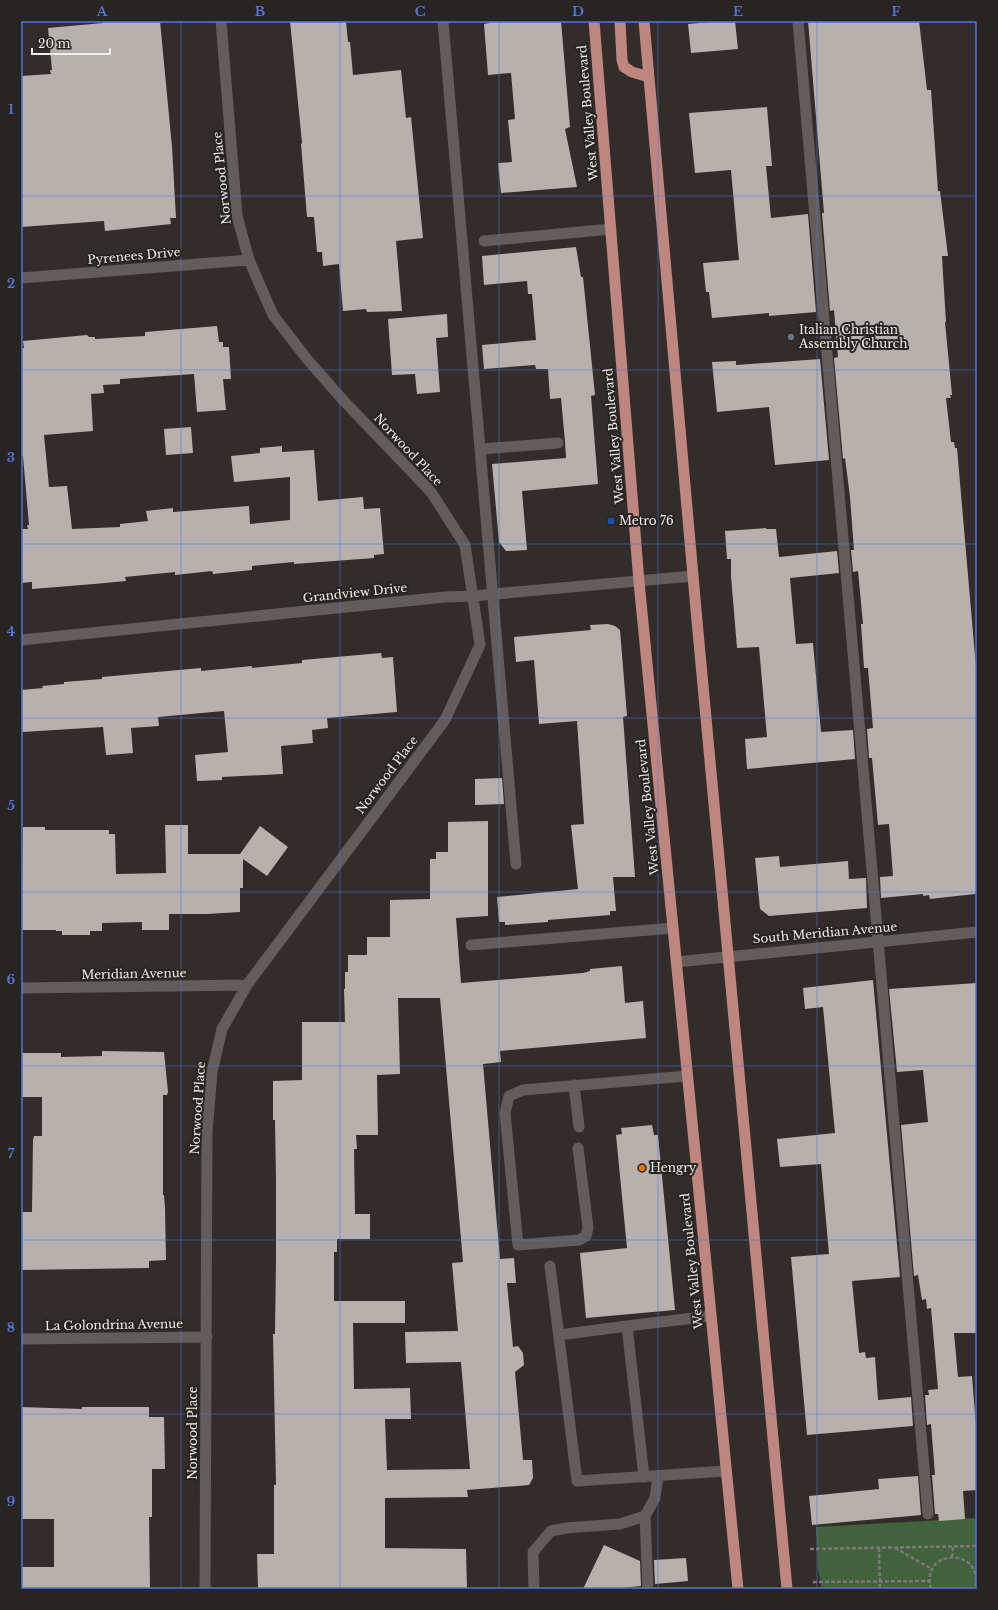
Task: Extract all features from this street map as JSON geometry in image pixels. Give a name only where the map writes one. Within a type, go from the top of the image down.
[{"type":"main road","name":"West Valley Boulevard","points":[[594,21],[639,582],[738,1589]]},
{"type":"main road","points":[[620,21],[622,60],[624,67],[632,72],[649,77]]},
{"type":"main road","points":[[644,21],[693,576],[786,1589]]},
{"type":"street","name":"Norwood Place","points":[[206,1589],[207,1132],[212,1072],[222,1029],[247,985],[445,720],[480,645],[465,545],[431,492],[342,399],[307,358],[274,315],[249,260],[236,216],[221,21]]},
{"type":"street","points":[[443,21],[516,864]]},
{"type":"street","points":[[798,21],[928,1514]]},
{"type":"street","points":[[484,240],[611,229]]},
{"type":"street","name":"Pyrenees Drive","points":[[21,278],[249,260]]},
{"type":"street","points":[[481,449],[558,443]]},
{"type":"street","name":"Grandview Drive","points":[[21,640],[445,597],[639,582],[693,576]]},
{"type":"street","points":[[471,945],[673,928]]},
{"type":"street","name":"South Meridian Avenue","points":[[676,962],[977,932]]},
{"type":"street","name":"Meridian Avenue","points":[[21,988],[247,985]]},
{"type":"street","points":[[578,1148],[588,1228],[586,1236],[579,1240],[518,1245],[505,1113],[509,1096],[523,1090],[687,1076]]},
{"type":"street","points":[[574,1085],[579,1127]]},
{"type":"street","points":[[550,1266],[577,1481],[658,1477],[726,1471]]},
{"type":"street","points":[[559,1335],[711,1316]]},
{"type":"street","points":[[627,1326],[644,1477]]},
{"type":"street","name":"La Golondrina Avenue","points":[[21,1339],[206,1337]]},
{"type":"street","points":[[648,1589],[645,1516],[655,1498],[658,1477]]},
{"type":"street","points":[[534,1589],[533,1552],[551,1531],[566,1528],[620,1524],[645,1516]]},
{"type":"path","points":[[952,1557],[953,1546]]},
{"type":"path","points":[[810,1549],[977,1546]]},
{"type":"path","points":[[879,1548],[880,1589]]},
{"type":"path","points":[[895,1548],[932,1569]]},
{"type":"path","points":[[931,1589],[929,1581],[932,1569],[943,1559],[952,1557],[965,1560],[974,1569],[977,1581],[975,1589]]},
{"type":"path","points":[[813,1582],[929,1581]]},
{"type":"green space","points":[[977,1518],[977,1589],[822,1589],[818,1570],[816,1527]]},
{"type":"building","points":[[103,21],[160,21],[172,147],[176,218],[170,218],[171,224],[105,231],[104,221],[21,227],[21,76],[51,74],[50,70],[52,70],[48,28],[103,23]]},
{"type":"building","points":[[290,21],[346,21],[348,42],[350,42],[353,75],[401,70],[406,118],[411,117],[423,238],[396,241],[402,311],[367,312],[366,309],[343,311],[339,264],[323,266],[322,252],[317,252],[314,217],[307,217],[302,143]]},
{"type":"building","points":[[489,21],[561,21],[570,127],[565,129],[577,187],[501,193],[498,163],[512,162],[508,120],[515,119],[511,73],[488,75],[484,24],[489,23]]},
{"type":"building","points":[[735,21],[738,49],[691,53],[688,24]]},
{"type":"building","points":[[808,21],[919,21],[927,90],[931,90],[938,191],[940,191],[948,256],[942,256],[945,322],[952,395],[950,395],[951,398],[946,398],[951,442],[954,442],[955,448],[957,448],[977,679],[977,893],[975,894],[930,899],[929,895],[923,896],[923,894],[881,898],[880,877],[893,876],[889,824],[878,825],[872,758],[869,758],[867,729],[873,728],[868,668],[864,668],[861,624],[863,624],[858,571],[853,572],[851,550],[854,550],[850,497],[845,458],[843,459],[834,358],[838,357],[834,310],[830,311],[822,213],[824,213]]},
{"type":"building","points":[[767,107],[772,166],[766,166],[771,218],[808,214],[816,312],[769,316],[769,313],[712,318],[709,292],[706,292],[703,263],[739,260],[731,170],[695,173],[689,113]]},
{"type":"building","points":[[576,247],[581,277],[583,277],[595,395],[591,396],[598,484],[522,491],[527,550],[506,551],[499,542],[492,464],[566,458],[565,442],[561,398],[550,399],[548,369],[536,369],[535,365],[484,369],[482,345],[536,340],[532,294],[528,294],[527,281],[484,285],[482,256]]},
{"type":"building","points":[[447,314],[448,337],[436,338],[440,392],[417,394],[415,374],[392,375],[388,319]]},
{"type":"building","points":[[217,326],[219,342],[223,342],[223,347],[229,347],[231,379],[223,379],[226,410],[197,412],[194,374],[120,379],[120,384],[103,385],[104,393],[91,394],[93,431],[44,435],[49,487],[67,486],[72,529],[120,527],[120,524],[148,521],[146,511],[173,508],[173,512],[249,506],[250,524],[290,520],[290,477],[234,482],[231,456],[260,453],[260,448],[282,446],[282,452],[314,450],[318,501],[363,497],[364,509],[380,508],[384,554],[374,555],[374,558],[294,564],[294,562],[252,566],[252,570],[213,574],[212,571],[175,575],[175,572],[125,577],[126,581],[32,589],[32,582],[21,583],[21,529],[28,529],[27,525],[29,525],[23,456],[21,456],[21,348],[24,348],[23,341],[87,335],[89,337],[95,337],[95,339],[145,336],[145,332]]},
{"type":"building","points":[[820,359],[829,460],[775,465],[769,407],[717,412],[712,362],[736,361],[736,365]]},
{"type":"building","points":[[191,427],[193,453],[166,455],[164,429]]},
{"type":"building","points":[[766,528],[776,529],[779,557],[837,551],[839,573],[790,578],[796,644],[813,643],[821,732],[853,730],[855,759],[747,769],[745,739],[767,737],[759,647],[737,648],[731,559],[727,559],[725,531]]},
{"type":"building","points":[[608,624],[615,626],[620,630],[627,716],[623,717],[635,877],[613,877],[616,911],[610,911],[610,915],[505,925],[505,922],[499,922],[497,897],[578,889],[571,825],[584,824],[577,721],[539,724],[534,660],[516,662],[514,637],[591,630],[590,625]]},
{"type":"building","points":[[381,653],[382,658],[393,657],[397,712],[327,718],[328,728],[312,730],[313,743],[281,746],[283,774],[222,777],[222,780],[197,781],[195,755],[228,752],[224,711],[158,717],[159,726],[131,728],[133,753],[106,755],[103,727],[23,732],[21,730],[21,690],[43,688],[42,686],[64,684],[64,682],[102,679],[102,677],[201,668],[201,671],[252,666],[252,668],[302,663],[302,660]]},
{"type":"building","points":[[502,778],[504,804],[475,805],[475,779]]},
{"type":"building","points":[[488,821],[488,916],[456,918],[461,983],[583,973],[590,971],[590,969],[622,966],[625,1003],[643,1001],[646,1038],[500,1051],[501,1062],[483,1064],[500,1259],[514,1258],[516,1283],[507,1283],[513,1347],[518,1346],[523,1353],[524,1365],[515,1372],[523,1460],[532,1460],[533,1478],[529,1485],[467,1490],[468,1497],[385,1498],[385,1548],[466,1549],[467,1589],[258,1589],[257,1554],[274,1554],[274,1485],[276,1485],[273,1334],[275,1334],[276,1180],[273,1081],[302,1080],[302,1022],[345,1022],[344,989],[345,972],[348,972],[348,955],[367,955],[367,937],[390,937],[390,900],[430,899],[430,859],[436,859],[436,852],[448,852],[448,822]],"holes":[[[398,998],[440,998],[463,1262],[452,1263],[458,1331],[405,1332],[406,1363],[461,1362],[470,1469],[387,1470],[385,1419],[411,1419],[410,1388],[354,1389],[353,1323],[405,1323],[405,1301],[334,1301],[334,1252],[337,1252],[337,1239],[370,1239],[370,1214],[355,1214],[354,1149],[357,1149],[356,1135],[378,1135],[377,1075],[400,1074]]]},
{"type":"building","points":[[165,825],[188,825],[188,854],[240,854],[260,826],[288,847],[267,876],[243,859],[243,888],[240,888],[240,912],[169,914],[169,930],[142,930],[142,922],[102,923],[102,931],[90,931],[90,935],[62,935],[62,931],[56,930],[21,930],[23,827],[45,827],[45,830],[109,830],[109,834],[115,834],[116,874],[166,873]]},
{"type":"building","points":[[779,856],[780,867],[848,861],[849,879],[866,878],[867,908],[769,916],[760,909],[755,858]]},
{"type":"building","points":[[873,980],[900,1277],[852,1281],[859,1353],[865,1352],[866,1358],[875,1357],[878,1400],[911,1397],[913,1426],[807,1435],[791,1257],[829,1254],[821,1164],[780,1167],[777,1139],[835,1133],[823,1007],[805,1009],[803,988]]},
{"type":"building","points":[[977,983],[977,1333],[954,1333],[958,1377],[972,1376],[977,1439],[977,1490],[963,1491],[965,1519],[939,1521],[938,1514],[935,1514],[932,1475],[935,1475],[931,1424],[927,1425],[925,1395],[929,1395],[928,1390],[938,1389],[931,1308],[927,1309],[926,1299],[922,1300],[918,1275],[914,1276],[901,1125],[928,1122],[923,1070],[897,1072],[889,989]]},
{"type":"building","points":[[102,1051],[164,1052],[168,1092],[167,1095],[163,1095],[163,1195],[165,1208],[166,1260],[149,1261],[149,1268],[21,1270],[21,1212],[32,1212],[33,1140],[34,1136],[42,1136],[42,1097],[21,1097],[21,1053],[61,1053],[61,1057],[102,1056]]},
{"type":"building","points":[[652,1125],[654,1135],[658,1135],[675,1310],[586,1318],[580,1253],[627,1248],[616,1135],[622,1134],[621,1128]]},
{"type":"building","points":[[21,1407],[82,1409],[82,1407],[149,1407],[149,1417],[164,1417],[165,1469],[152,1469],[152,1517],[149,1517],[150,1589],[21,1589],[21,1567],[54,1567],[54,1519],[21,1519]]},
{"type":"building","points":[[918,1476],[921,1515],[812,1525],[809,1496],[879,1489],[878,1479]]},
{"type":"building","points":[[604,1545],[640,1561],[641,1586],[622,1589],[583,1589]]},
{"type":"building","points":[[686,1558],[688,1581],[655,1584],[654,1560]]},
{"type":"place","name":"Italian Christian Assembly Church","points":[[791,337]]},
{"type":"place","name":"Metro 76","points":[[611,521]]},
{"type":"place","name":"Hengry","points":[[642,1168]]}]
